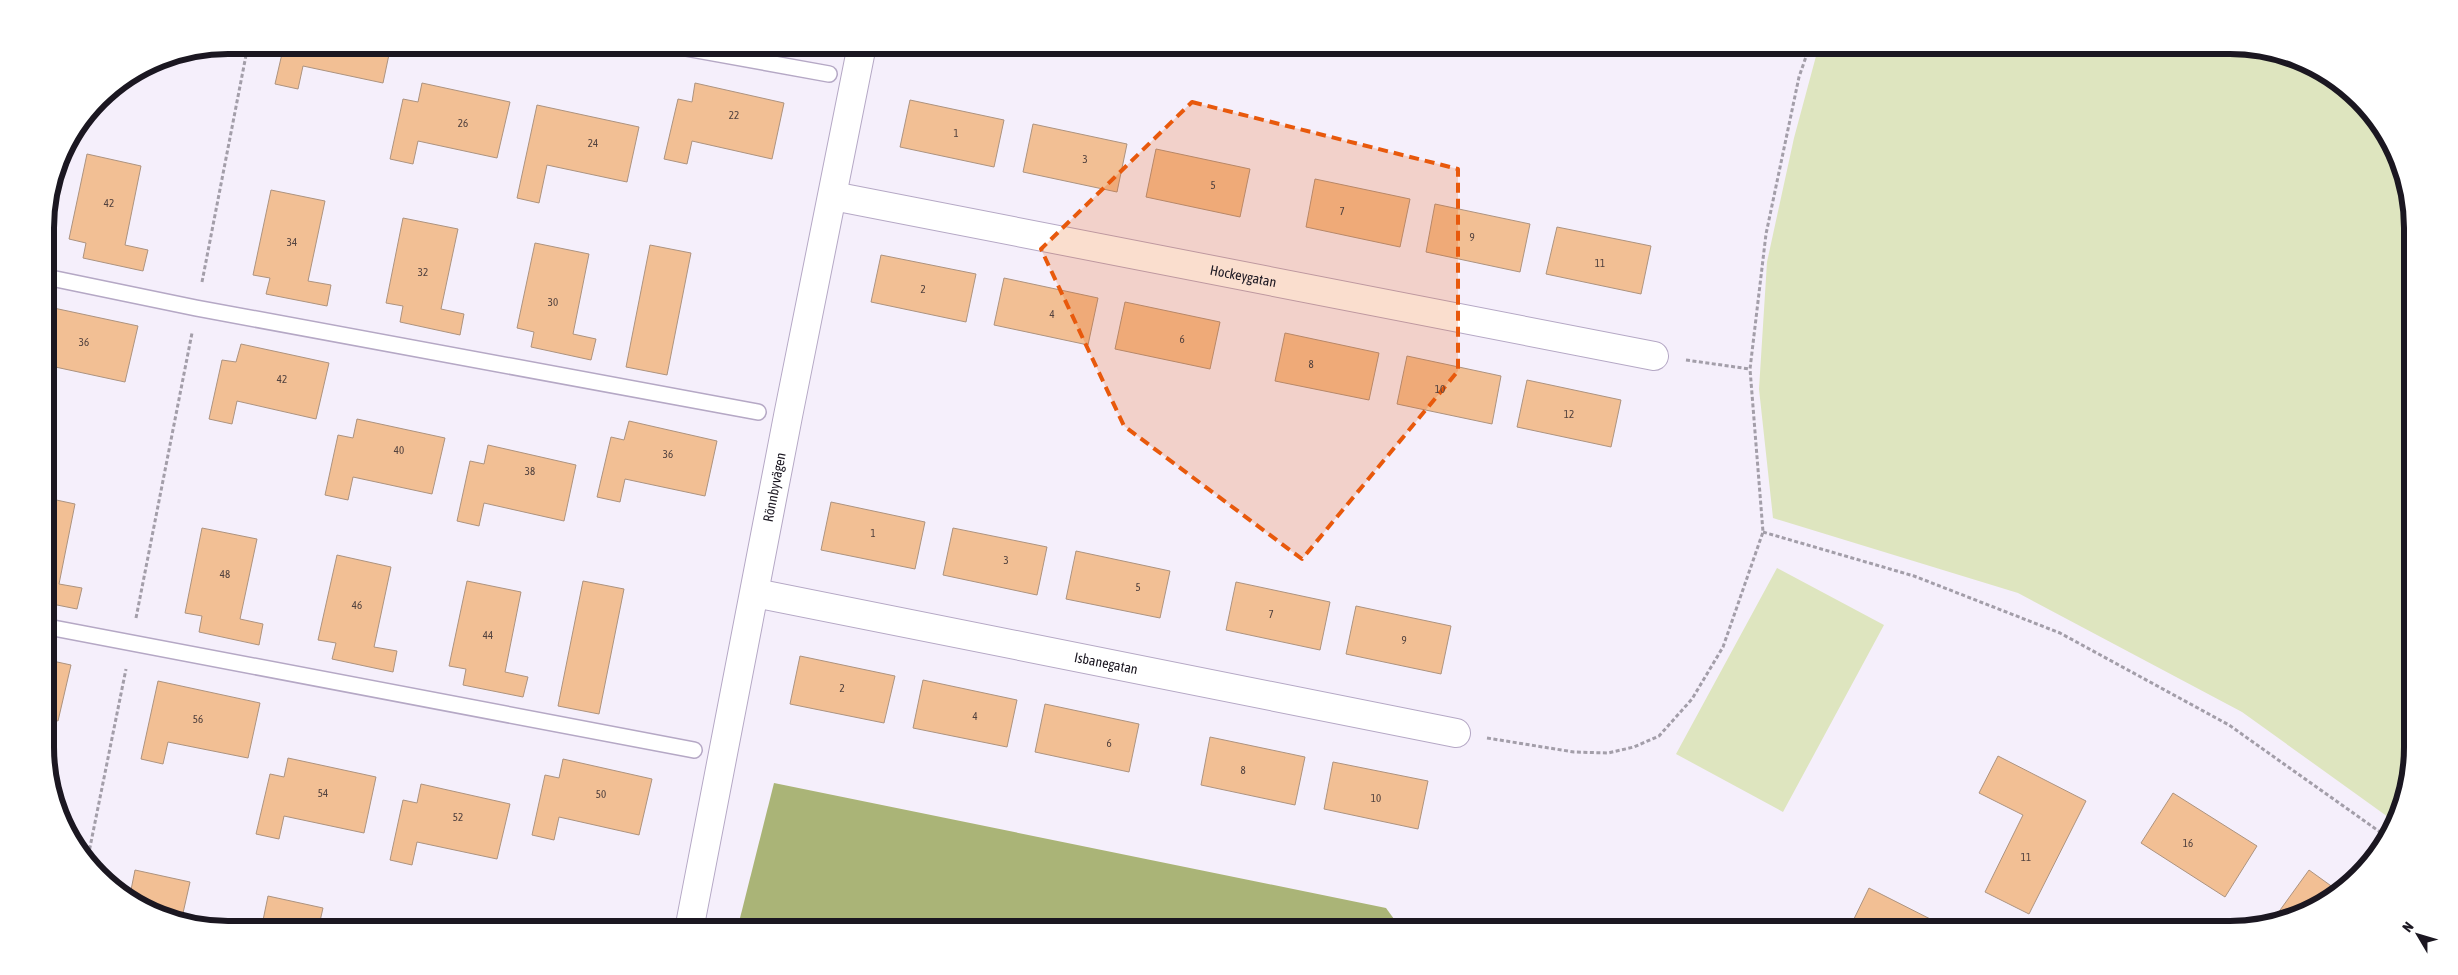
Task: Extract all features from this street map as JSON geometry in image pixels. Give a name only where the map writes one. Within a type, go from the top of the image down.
[{"type":"street","name":"Rönnbyvägen","points":[[691,921],[860,54]]},
{"type":"street","name":"Hockeygatan","points":[[833,196],[1654,356]]},
{"type":"street","name":"Isbanegatan","points":[[755,592],[1456,733]]},
{"type":"lane","points":[[719,54],[829,74]]},
{"type":"lane","points":[[54,279],[196,308],[758,412]]},
{"type":"lane","points":[[54,628],[694,750]]},
{"type":"path","points":[[89,852],[246,54]]},
{"type":"path","points":[[1456,733],[1574,752],[1608,753],[1634,747],[1659,736],[1692,699],[1722,646],[1763,532],[1750,369],[1766,234],[1797,85],[1807,54]]},
{"type":"path","points":[[1654,356],[1750,369]]},
{"type":"path","points":[[1763,532],[1914,576],[2060,633],[2229,725],[2381,833]]},
{"type":"highlighted area","points":[[1192,102],[1458,169],[1458,371],[1302,559],[1124,426],[1041,249]]},
{"type":"green space","points":[[1817,54],[2242,54],[2265,57],[2287,63],[2318,77],[2353,105],[2368,122],[2381,141],[2391,161],[2403,205],[2404,227],[2404,759],[2401,782],[2389,818],[2242,712],[2018,593],[1773,518],[1759,389],[1767,262],[1794,138]]},
{"type":"green space","points":[[1777,568],[1884,625],[1783,812],[1676,754]]},
{"type":"green space","points":[[774,783],[1386,908],[1395,921],[739,921]]},
{"type":"building","points":[[282,54],[389,54],[383,83],[303,66],[298,89],[275,84]]},
{"type":"building","points":[[422,83],[510,102],[497,158],[418,141],[413,164],[390,159],[403,99],[418,102]]},
{"type":"building","points":[[695,83],[784,103],[772,159],[692,141],[687,164],[664,159],[678,99],[692,102]]},
{"type":"building","points":[[910,100],[1004,120],[994,167],[900,147]]},
{"type":"building","points":[[537,105],[639,127],[627,182],[547,165],[539,203],[517,198]]},
{"type":"building","points":[[1033,124],[1127,144],[1117,192],[1023,172]]},
{"type":"building","points":[[1156,149],[1250,169],[1240,217],[1146,197]]},
{"type":"building","points":[[87,154],[141,166],[125,245],[148,250],[143,271],[83,258],[86,243],[69,239]]},
{"type":"building","points":[[1315,179],[1410,199],[1400,247],[1306,227]]},
{"type":"building","points":[[271,190],[325,201],[308,281],[331,285],[327,306],[266,294],[270,278],[253,275]]},
{"type":"building","points":[[1435,204],[1530,224],[1520,272],[1426,252]]},
{"type":"building","points":[[403,218],[458,229],[441,309],[464,314],[460,335],[400,322],[403,306],[386,303]]},
{"type":"building","points":[[1557,227],[1651,246],[1641,294],[1546,274]]},
{"type":"building","points":[[535,243],[589,254],[573,334],[596,339],[591,360],[531,347],[534,332],[517,328]]},
{"type":"building","points":[[650,245],[691,253],[667,375],[626,367]]},
{"type":"building","points":[[881,255],[976,274],[966,322],[871,302]]},
{"type":"building","points":[[1004,278],[1098,298],[1088,345],[994,325]]},
{"type":"building","points":[[1125,302],[1220,322],[1210,369],[1115,349]]},
{"type":"building","points":[[54,308],[138,326],[125,382],[54,367]]},
{"type":"building","points":[[1285,333],[1379,353],[1369,400],[1275,381]]},
{"type":"building","points":[[241,344],[329,363],[316,419],[237,401],[232,424],[209,419],[222,360],[236,362]]},
{"type":"building","points":[[1407,356],[1501,376],[1492,424],[1397,404]]},
{"type":"building","points":[[1527,380],[1621,400],[1611,447],[1517,427]]},
{"type":"building","points":[[357,419],[445,438],[432,494],[353,477],[348,500],[325,495],[338,435],[353,438]]},
{"type":"building","points":[[629,421],[717,441],[705,496],[625,479],[620,502],[597,497],[611,437],[624,440]]},
{"type":"building","points":[[488,445],[576,465],[564,521],[484,503],[479,526],[457,521],[470,461],[484,464]]},
{"type":"building","points":[[54,500],[75,504],[59,584],[82,588],[77,609],[54,604]]},
{"type":"building","points":[[831,502],[925,522],[915,569],[821,550]]},
{"type":"building","points":[[202,528],[257,539],[240,619],[263,624],[259,645],[199,632],[202,616],[185,613]]},
{"type":"building","points":[[953,528],[1047,547],[1037,595],[943,575]]},
{"type":"building","points":[[1076,551],[1170,571],[1160,618],[1066,599]]},
{"type":"building","points":[[337,555],[391,567],[374,647],[397,651],[393,672],[332,659],[336,643],[318,640]]},
{"type":"building","points":[[467,581],[521,592],[505,672],[528,677],[523,697],[463,685],[466,669],[449,666]]},
{"type":"building","points":[[583,581],[624,589],[599,714],[558,706]]},
{"type":"building","points":[[1236,582],[1330,602],[1320,650],[1226,630]]},
{"type":"building","points":[[1356,606],[1451,626],[1441,674],[1346,654]]},
{"type":"building","points":[[800,656],[895,676],[884,723],[790,704]]},
{"type":"building","points":[[54,661],[71,665],[58,721],[54,720]]},
{"type":"building","points":[[923,680],[1017,700],[1007,747],[913,728]]},
{"type":"building","points":[[158,681],[260,703],[248,758],[168,742],[163,764],[141,759]]},
{"type":"building","points":[[1045,704],[1139,724],[1129,772],[1035,752]]},
{"type":"building","points":[[1210,737],[1305,757],[1295,805],[1201,785]]},
{"type":"building","points":[[1998,756],[2086,801],[2029,914],[1985,892],[2023,815],[1979,793]]},
{"type":"building","points":[[288,758],[376,777],[364,833],[284,816],[279,839],[256,834],[270,774],[284,777]]},
{"type":"building","points":[[563,759],[652,779],[639,835],[559,817],[554,840],[532,835],[545,775],[559,778]]},
{"type":"building","points":[[1333,762],[1428,781],[1418,829],[1324,809]]},
{"type":"building","points":[[421,784],[510,804],[497,859],[417,842],[412,865],[390,860],[403,800],[417,803]]},
{"type":"building","points":[[2173,793],[2257,846],[2225,897],[2141,843]]},
{"type":"building","points":[[135,870],[190,882],[183,915],[151,903],[131,892]]},
{"type":"building","points":[[2309,870],[2333,887],[2318,898],[2277,915]]},
{"type":"building","points":[[1869,888],[1934,921],[1853,921]]},
{"type":"building","points":[[268,896],[323,908],[320,921],[263,921]]}]
